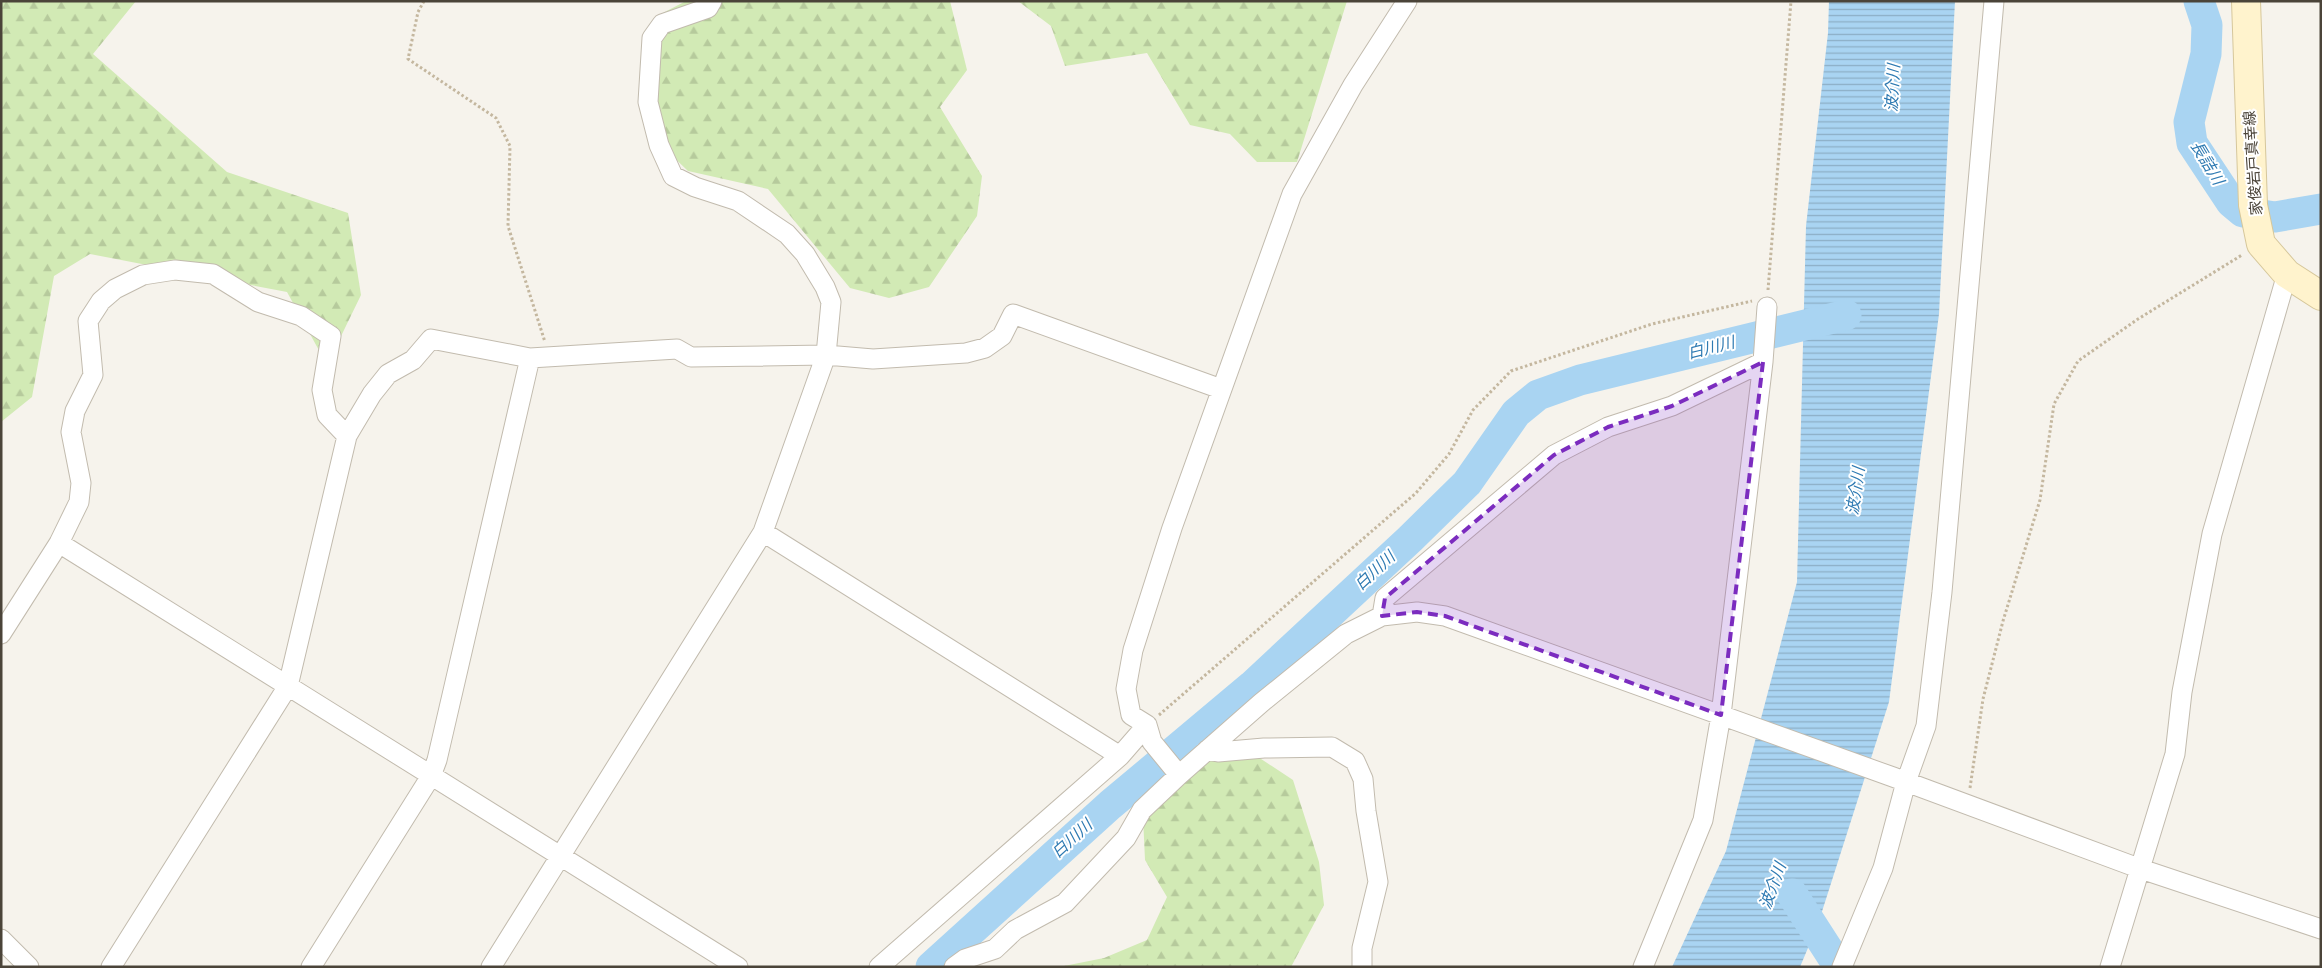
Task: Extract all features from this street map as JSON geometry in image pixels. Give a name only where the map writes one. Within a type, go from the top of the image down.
[{"type":"main road","name":"家俊岩戸真幸線","points":[[2246,1],[2258,226]]},
{"type":"main road","points":[[2258,226],[2287,274],[2321,296]]},
{"type":"street","points":[[491,967],[763,532],[826,355],[830,302],[825,286],[805,254],[787,234],[738,201],[695,187],[674,176],[659,145],[648,102],[652,38],[662,24],[708,8],[712,1]]},
{"type":"street","points":[[1175,771],[1149,734],[1130,714],[1126,690],[1133,650],[1172,528],[1292,194],[1353,85],[1408,1]]},
{"type":"street","points":[[1842,967],[1883,868],[1899,779],[1926,726],[1942,592],[1994,1]]},
{"type":"street","points":[[1,634],[59,542],[79,502],[81,484],[71,432],[75,411],[93,375],[88,321],[101,301],[108,295],[142,275],[175,270],[213,274],[258,302],[301,316],[331,336],[322,390],[327,414],[347,436]]},
{"type":"street","points":[[2110,967],[2142,870],[2175,754],[2182,692],[2212,534],[2287,274]]},
{"type":"street","points":[[1643,967],[1703,820],[1720,715],[1762,362],[1764,301]]},
{"type":"street","points":[[111,967],[288,686],[347,436],[372,394],[388,374],[413,360],[431,339],[530,358],[677,349],[690,357],[826,355],[873,359],[966,353],[985,348],[1002,336],[1013,314],[1221,389]]},
{"type":"street","points":[[311,967],[431,776],[437,760],[530,358]]},
{"type":"street","points":[[1382,616],[1385,598],[1554,455],[1608,427],[1672,406],[1762,362]]},
{"type":"street","points":[[763,532],[1120,756]]},
{"type":"street","points":[[59,542],[738,967]]},
{"type":"street","points":[[954,967],[964,959],[993,958],[1016,930],[1064,902],[1126,838],[1142,810],[1175,771],[1206,750],[1346,634],[1382,616],[1417,612],[1445,616],[1899,779],[2142,870],[2321,929]]},
{"type":"street","points":[[879,967],[1120,756],[1149,734]]},
{"type":"street","points":[[1206,750],[1218,752],[1264,748],[1332,747],[1355,761],[1363,778],[1366,811],[1378,882],[1362,948],[1362,967]]},
{"type":"street","points":[[1,940],[29,967]]},
{"type":"path","points":[[424,1],[418,12],[408,59],[496,118],[510,146],[508,226],[550,358]]},
{"type":"path","points":[[1149,734],[1416,493],[1449,454],[1472,410],[1511,371],[1652,324],[1764,301],[1791,1]]},
{"type":"path","points":[[1968,806],[1983,699],[2003,621],[2040,500],[2054,404],[2078,362],[2138,319],[2258,226]]},
{"type":"highlighted area","points":[[1763,362],[1721,715],[1445,616],[1417,612],[1382,616],[1385,598],[1554,455],[1608,427],[1672,406]]},
{"type":"green space","points":[[1,1],[136,1],[93,54],[227,172],[348,213],[361,295],[327,365],[287,292],[90,254],[54,276],[32,397],[1,422]]},
{"type":"green space","points":[[686,1],[950,1],[967,70],[940,107],[982,176],[977,216],[929,287],[889,298],[850,288],[768,189],[688,171],[660,144],[644,59],[657,16]]},
{"type":"green space","points":[[1018,1],[1347,1],[1297,162],[1257,162],[1230,134],[1190,125],[1147,53],[1065,66],[1051,26]]},
{"type":"green space","points":[[1255,755],[1293,780],[1319,862],[1324,905],[1291,967],[1059,967],[1104,958],[1147,940],[1167,897],[1145,860],[1143,817],[1179,781],[1212,760]]},
{"type":"water","name":"波介川","points":[[1829,1],[1955,1],[1939,314],[1889,702],[1818,924],[1800,967],[1672,967],[1726,851],[1797,582],[1806,226],[1828,33]]},
{"type":"waterway","name":"長詰川","points":[[2199,1],[2207,25],[2206,54],[2189,122],[2192,143],[2231,202],[2243,212],[2275,217],[2321,209]]},
{"type":"waterway","name":"白川川","points":[[931,967],[1110,805],[1252,686],[1410,539],[1467,483],[1516,413],[1538,395],[1580,380],[1846,315]]},
{"type":"waterway","points":[[1792,894],[1839,967]]}]
